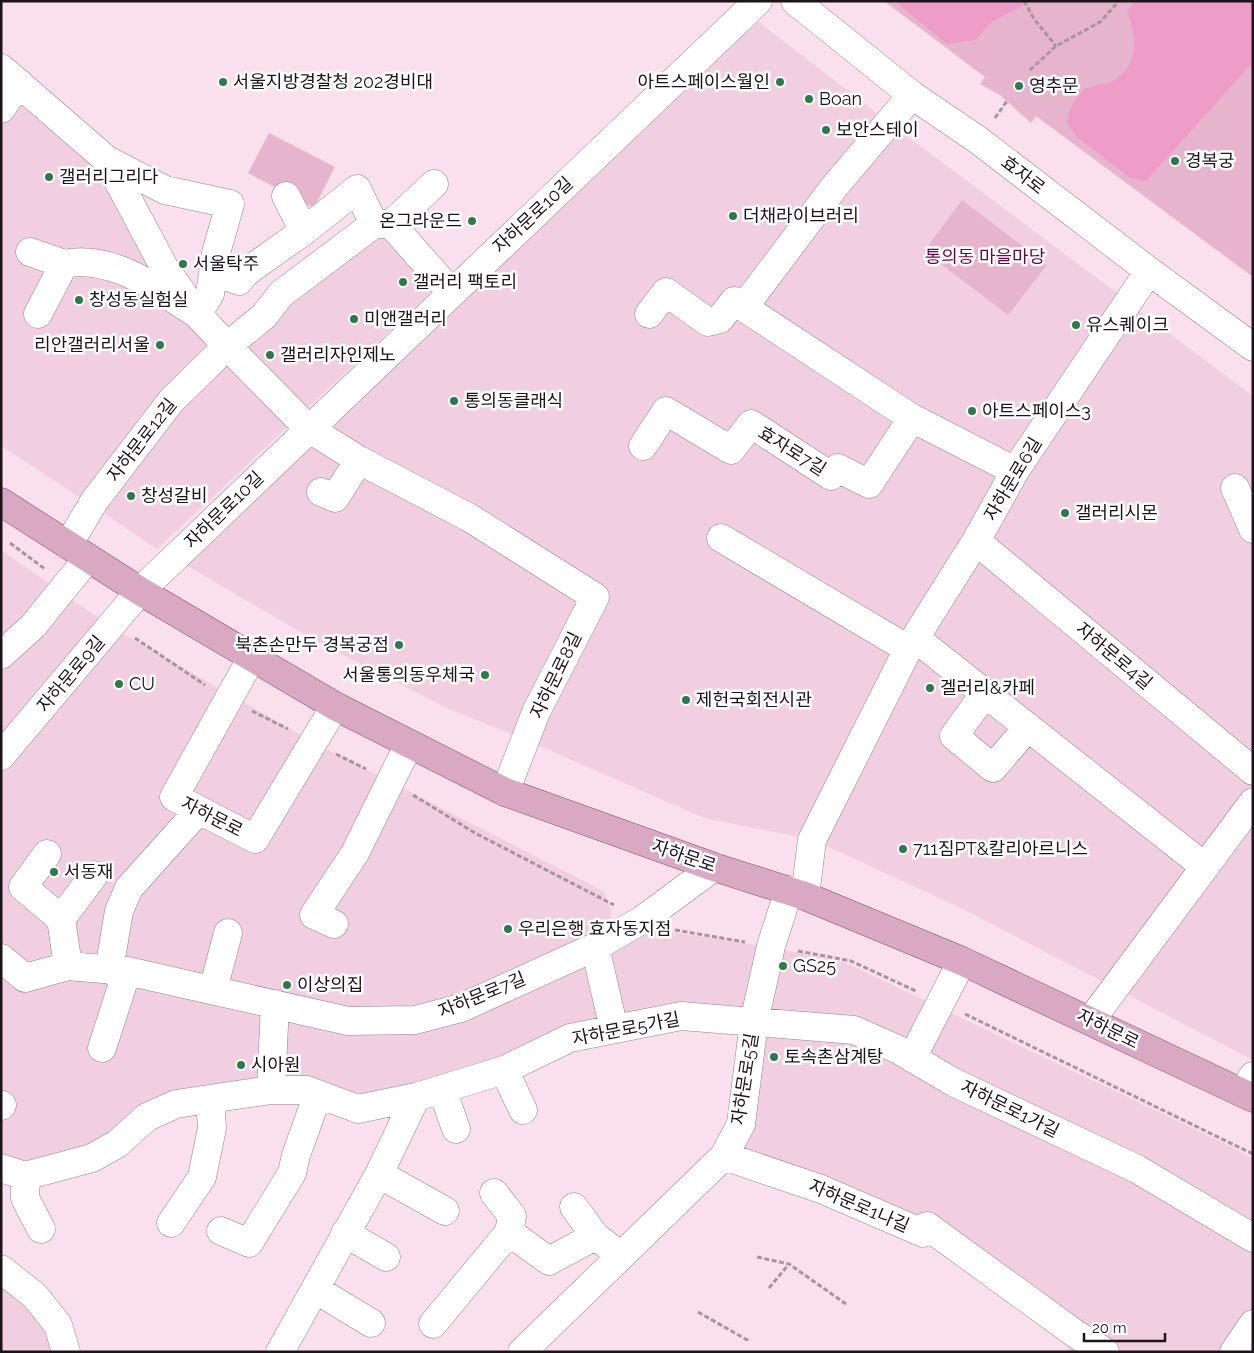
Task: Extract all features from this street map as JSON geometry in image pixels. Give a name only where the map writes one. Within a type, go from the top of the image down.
[{"type":"main road","name":"자하문로","points":[[1,502],[140,591],[335,706],[506,792],[714,867],[797,893],[962,961],[1249,1089]]},
{"type":"street","name":"자하문로10길","points":[[140,591],[308,428],[758,1]]},
{"type":"street","name":"효자로","points":[[795,1],[912,95],[978,140],[1148,271],[1253,347]]},
{"type":"street","points":[[1,109],[10,76],[107,160],[165,190],[230,204],[216,253],[215,272],[210,294],[197,314]]},
{"type":"street","points":[[744,307],[835,186],[912,95]]},
{"type":"street","points":[[107,160],[164,267],[197,314],[308,428],[359,460],[335,498],[321,492]]},
{"type":"street","name":"자하문로12길","points":[[1,655],[33,626],[78,552],[95,500],[171,401],[227,346],[264,316],[281,294],[383,224],[434,184]]},
{"type":"street","points":[[215,272],[240,281],[245,273],[304,231],[357,189],[383,224],[452,292]]},
{"type":"street","points":[[286,196],[304,231]]},
{"type":"street","points":[[30,252],[64,264],[82,260],[117,267],[197,314]]},
{"type":"street","points":[[38,314],[64,264]]},
{"type":"street","name":"자하문로6길","points":[[797,893],[812,840],[912,644],[976,541],[1015,471],[1148,271]]},
{"type":"street","points":[[648,314],[666,292],[708,322],[720,319],[734,301],[912,418],[1015,471]]},
{"type":"street","name":"효자로7길","points":[[643,446],[666,411],[730,450],[751,424],[831,476],[838,468],[869,484],[912,418]]},
{"type":"street","name":"자하문로8길","points":[[359,460],[470,518],[595,597],[536,712],[506,792]]},
{"type":"street","points":[[1235,488],[1253,529]]},
{"type":"street","points":[[721,538],[912,644],[985,693],[1205,867]]},
{"type":"street","name":"자하문로4길","points":[[976,541],[1253,771]]},
{"type":"street","name":"자하문로9길","points":[[1,756],[140,591]]},
{"type":"street","name":"자하문로","points":[[252,657],[174,797],[255,839],[335,706]]},
{"type":"street","points":[[985,693],[954,736],[993,768],[1028,727]]},
{"type":"street","points":[[334,924],[314,914],[355,853],[409,744]]},
{"type":"street","points":[[1091,1020],[1253,802]]},
{"type":"street","points":[[102,1048],[118,971],[119,911],[129,888],[199,810]]},
{"type":"street","points":[[47,854],[23,887],[61,920],[68,966]]},
{"type":"street","name":"자하문로7길","points":[[1,958],[25,978],[68,966],[118,971],[348,1021],[415,1020],[461,1008],[595,947],[642,920],[714,867]]},
{"type":"street","points":[[61,920],[94,875]]},
{"type":"street","name":"자하문로5길","points":[[522,1352],[724,1156],[741,1124],[754,1022],[771,946],[797,893]]},
{"type":"street","points":[[212,990],[228,933]]},
{"type":"street","points":[[595,947],[614,1029]]},
{"type":"street","points":[[912,1058],[962,961]]},
{"type":"street","points":[[271,1090],[275,1004]]},
{"type":"street","name":"자하문로5가길","points":[[41,1229],[13,1172],[92,1158],[117,1144],[147,1117],[176,1104],[271,1090],[306,1090],[358,1109],[416,1098],[504,1070],[570,1038],[681,1016],[754,1022]]},
{"type":"street","name":"자하문로1가길","points":[[754,1022],[854,1030],[912,1058],[954,1082],[1137,1169],[1253,1238]]},
{"type":"street","points":[[504,1070],[523,1110]]},
{"type":"street","points":[[442,1089],[456,1129]]},
{"type":"street","points":[[221,1231],[249,1242],[292,1173],[296,1155],[318,1094]]},
{"type":"street","points":[[280,1352],[379,1174],[416,1098]]},
{"type":"street","points":[[171,1223],[202,1177],[212,1128],[210,1099]]},
{"type":"street","name":"자하문로1나길","points":[[724,1156],[821,1189],[923,1233],[927,1226],[1072,1344],[1105,1352]]},
{"type":"street","points":[[379,1174],[445,1211]]},
{"type":"street","points":[[433,1324],[508,1232],[512,1216],[494,1193]]},
{"type":"street","points":[[574,1207],[595,1236],[621,1256]]},
{"type":"street","points":[[508,1232],[549,1260],[595,1236]]},
{"type":"street","points":[[346,1233],[386,1257]]},
{"type":"street","points":[[1,1269],[35,1296],[58,1325],[66,1352]]},
{"type":"street","points":[[315,1289],[371,1323]]},
{"type":"street","points":[[1234,1352],[1253,1324]]},
{"type":"path","points":[[1024,1],[1034,19],[1056,46]]},
{"type":"path","points":[[1030,70],[1056,46],[1100,22],[1119,1]]},
{"type":"path","points":[[475,833],[654,926],[851,961],[941,1002],[1253,1154]]},
{"type":"path","points":[[757,1257],[789,1264],[846,1304]]},
{"type":"path","points":[[769,1288],[789,1264]]},
{"type":"path","points":[[698,1312],[749,1341]]},
{"type":"shaded area","points":[[894,1],[1032,1],[993,21],[975,40],[947,44]]},
{"type":"shaded area","points":[[1134,1],[1253,1],[1253,62],[1146,181],[1130,178],[1077,137],[1067,123],[1072,105],[1084,90],[1110,82],[1127,69],[1134,51],[1134,42],[1127,11]]},
{"type":"shaded area","points":[[751,16],[888,122],[1125,299],[1013,471],[809,839],[704,818],[526,740],[449,709],[316,641],[181,562]]},
{"type":"shaded area","points":[[1,76],[97,169],[224,345],[90,504],[1,446]]},
{"type":"shaded area","points":[[374,224],[443,281],[157,549],[92,505],[171,401]]},
{"type":"shaded area","points":[[1130,304],[1253,396],[1253,1060],[963,909],[816,841],[916,639]]},
{"type":"shaded area","points":[[1,550],[107,624],[1,751]]},
{"type":"shaded area","points":[[115,629],[313,742],[603,891],[611,909],[611,923],[771,947],[844,962],[1228,1145],[1253,1159],[1253,1317],[1229,1352],[1067,1352],[1077,1335],[932,1227],[728,1149],[753,1022],[681,1016],[358,1109],[306,1090],[210,1099],[117,1144],[1,1168],[1,763]]},
{"type":"shaded area","points":[[1,1264],[64,1352],[1,1352]]},
{"type":"green space","name":"경복궁","points":[[884,1],[1253,1],[1253,277],[1036,116],[1031,123],[1000,95],[980,84],[985,77]]},
{"type":"green space","points":[[269,133],[335,167],[314,208],[248,173]]},
{"type":"green space","name":"통의동 마을마당","points":[[962,200],[1047,265],[1008,315],[924,251]]},
{"type":"place","name":"서울지방경찰청 202경비대","points":[[223,82]]},
{"type":"place","name":"아트스페이스월인","points":[[780,82]]},
{"type":"place","name":"영추문","points":[[1019,86]]},
{"type":"place","name":"Boan","points":[[809,99]]},
{"type":"place","name":"보안스테이","points":[[826,130]]},
{"type":"place","name":"경복궁","points":[[1175,161]]},
{"type":"place","name":"갤러리그리다","points":[[49,177]]},
{"type":"place","name":"더채라이브러리","points":[[733,216]]},
{"type":"place","name":"온그라운드","points":[[472,221]]},
{"type":"place","name":"서울탁주","points":[[183,264]]},
{"type":"place","name":"갤러리 팩토리","points":[[403,282]]},
{"type":"place","name":"창성동실험실","points":[[79,300]]},
{"type":"place","name":"미앤갤러리","points":[[354,319]]},
{"type":"place","name":"유스퀘이크","points":[[1076,325]]},
{"type":"place","name":"리안갤러리서울","points":[[160,345]]},
{"type":"place","name":"갤러리자인제노","points":[[270,355]]},
{"type":"place","name":"통의동클래식","points":[[454,401]]},
{"type":"place","name":"아트스페이스3","points":[[972,411]]},
{"type":"place","name":"창성갈비","points":[[131,496]]},
{"type":"place","name":"갤러리시몬","points":[[1065,513]]},
{"type":"place","name":"북촌손만두 경복궁점","points":[[399,645]]},
{"type":"place","name":"서울통의동우체국","points":[[485,675]]},
{"type":"place","name":"CU","points":[[119,684]]},
{"type":"place","name":"겔러리&카페","points":[[930,688]]},
{"type":"place","name":"제헌국회전시관","points":[[686,700]]},
{"type":"place","name":"711짐PT&칼리아르니스","points":[[903,849]]},
{"type":"place","name":"서동재","points":[[54,872]]},
{"type":"place","name":"우리은행 효자동지점","points":[[508,929]]},
{"type":"place","name":"GS25","points":[[783,966]]},
{"type":"place","name":"이상의집","points":[[287,985]]},
{"type":"place","name":"토속촌삼계탕","points":[[774,1057]]},
{"type":"place","name":"시아원","points":[[241,1065]]}]
